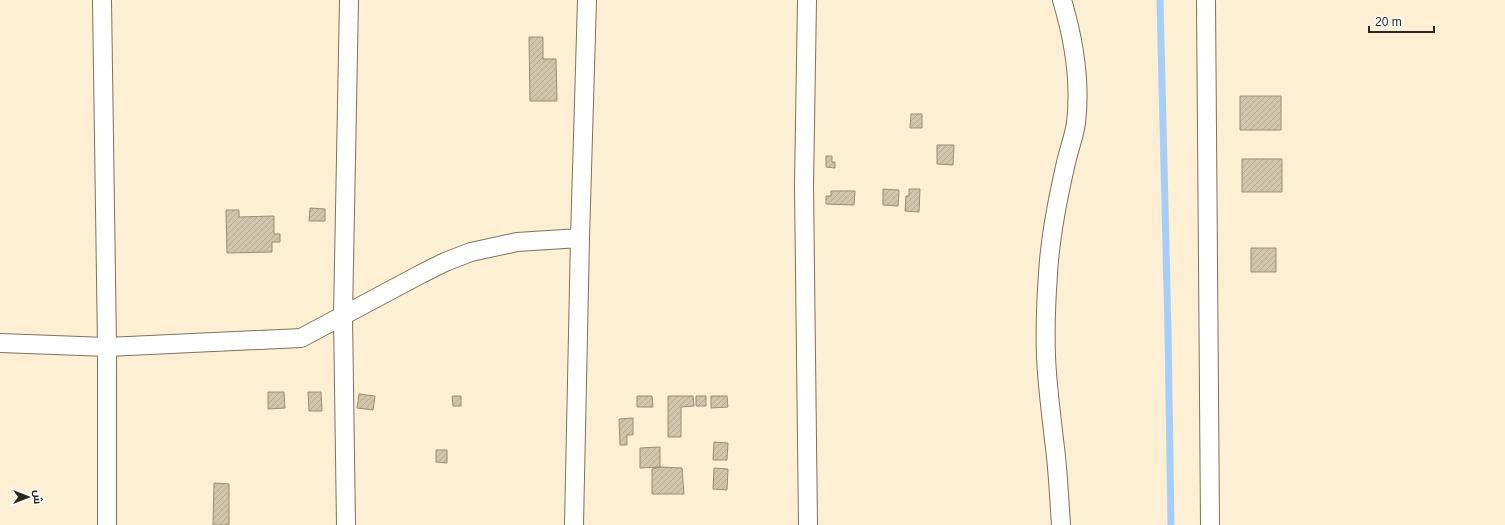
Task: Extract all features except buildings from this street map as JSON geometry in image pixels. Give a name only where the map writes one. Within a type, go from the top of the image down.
[{"type":"street","points":[[102,0],[107,347],[107,525]]},
{"type":"street","points":[[346,525],[342,316],[349,0]]},
{"type":"street","points":[[574,525],[587,0]]},
{"type":"street","points":[[807,0],[804,185],[808,525]]},
{"type":"street","points":[[1061,525],[1046,357],[1046,314],[1052,234],[1058,197],[1076,124],[1077,74],[1069,24],[1062,0]]},
{"type":"street","points":[[1206,0],[1210,525]]},
{"type":"street","points":[[0,342],[107,347],[302,338],[421,274],[445,262],[471,252],[518,242],[580,238]]},
{"type":"waterway","points":[[1160,0],[1171,525]]}]
